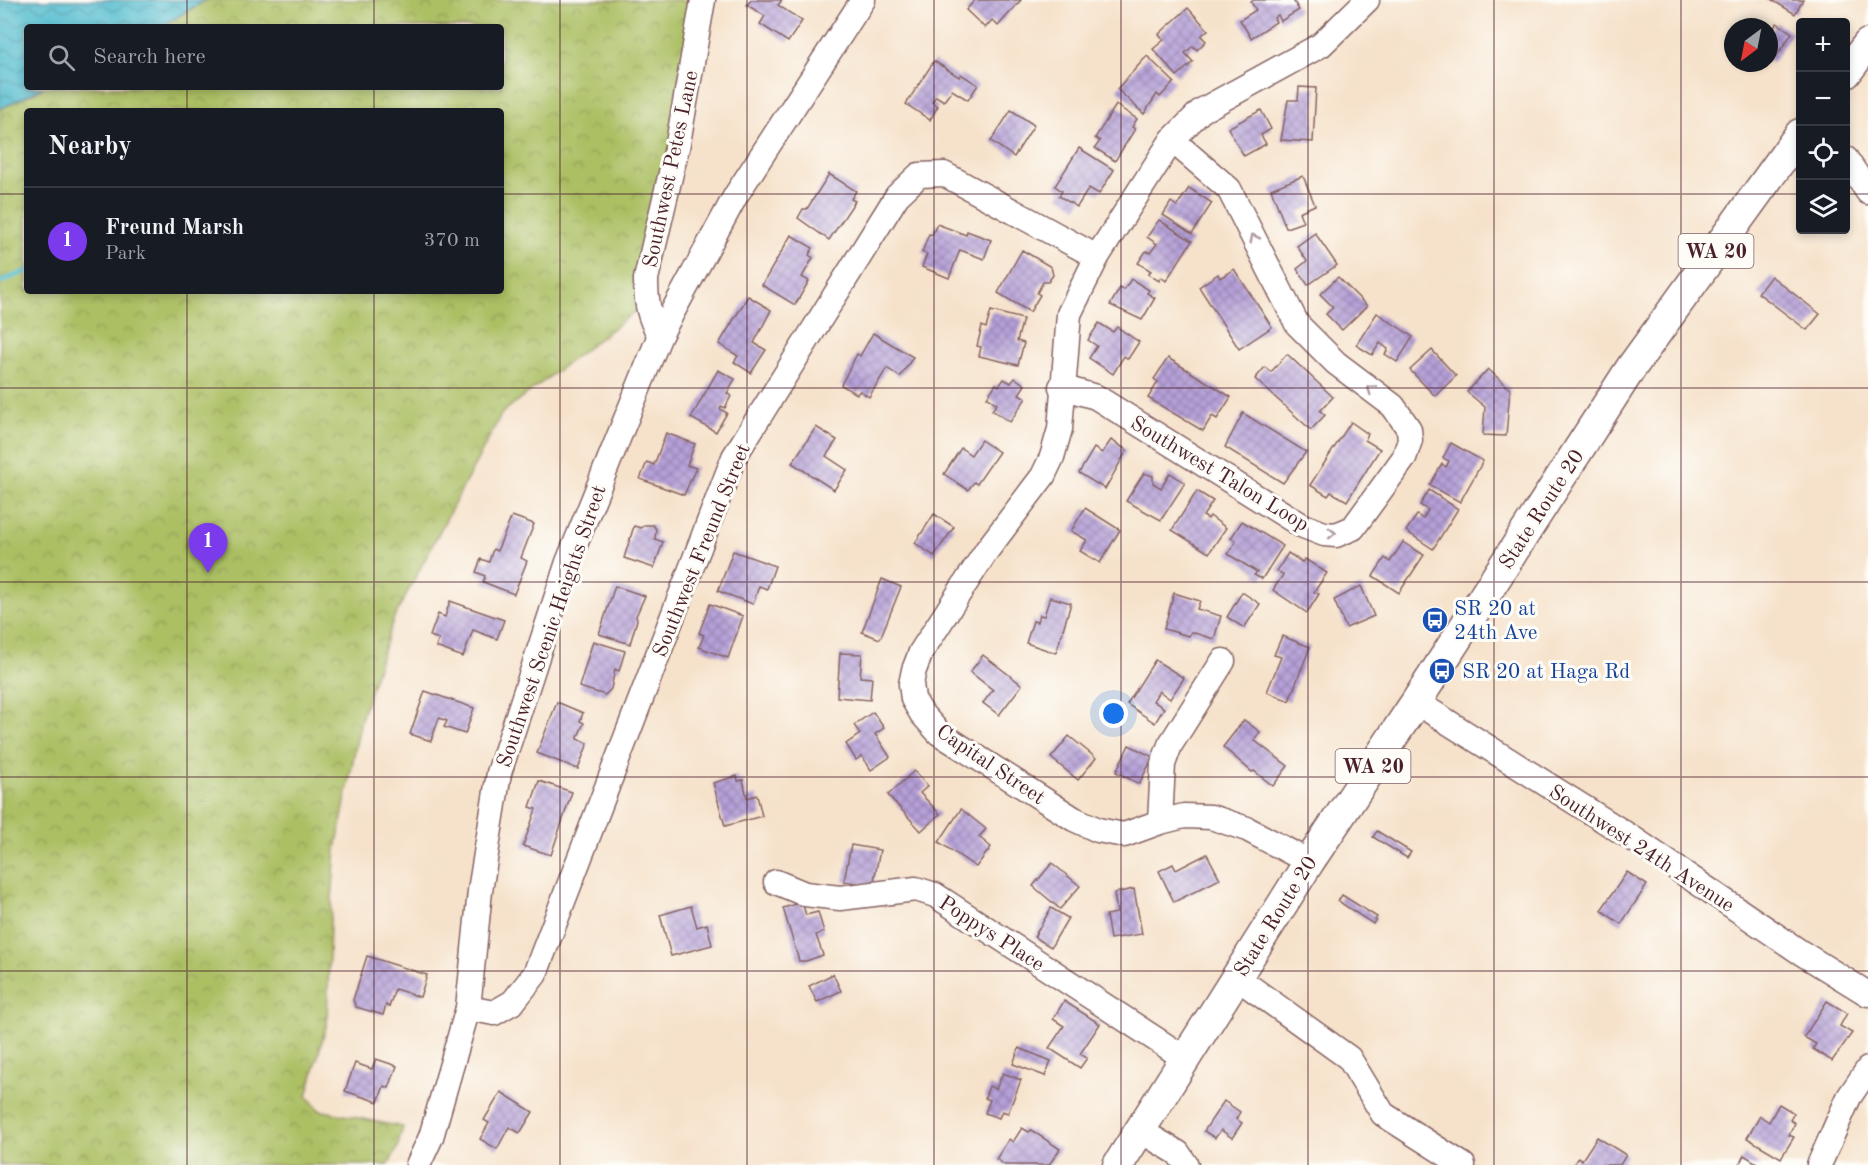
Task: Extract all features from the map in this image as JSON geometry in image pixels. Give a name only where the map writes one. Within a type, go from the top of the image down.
[{"type":"main road","points":[[1847,72],[1868,44]]},
{"type":"main road","name":"State Route 20","points":[[1118,1165],[1309,862],[1416,702],[1632,368],[1796,140]]},
{"type":"street","name":"Southwest Petes Lane","points":[[660,335],[652,323],[646,302],[646,279],[678,143],[703,0]]},
{"type":"street","name":"Southwest Scenic Heights Street","points":[[418,1165],[431,1137],[469,999],[480,891],[499,773],[568,562],[660,335],[736,195],[862,0]]},
{"type":"street","name":"Capital Street","points":[[1309,862],[1227,821],[1211,817],[1184,816],[1124,835],[1098,830],[1074,819],[939,733],[922,714],[914,699],[911,684],[921,652],[987,550],[1043,476],[1052,457],[1060,429],[1061,387],[1069,314],[1097,257],[1172,140],[1201,111],[1321,45],[1367,0]]},
{"type":"street","name":"Southwest Talon Loop","points":[[1061,387],[1096,397],[1301,525],[1324,534],[1336,535],[1353,528],[1404,458],[1410,440],[1409,429],[1404,421],[1386,399],[1336,363],[1297,324],[1229,189],[1172,140]]},
{"type":"street","points":[[1850,166],[1868,192]]},
{"type":"street","name":"Southwest Freund Street","points":[[469,999],[513,1002],[535,974],[734,457],[897,196],[919,175],[944,174],[1097,257]]},
{"type":"street","points":[[1160,822],[1162,764],[1170,745],[1223,661]]},
{"type":"street","name":"Southwest 24th Avenue","points":[[1416,702],[1632,838],[1800,952],[1868,994]]},
{"type":"street","name":"Poppys Place","points":[[776,882],[806,894],[840,898],[916,889],[935,895],[1186,1059]]},
{"type":"street","points":[[1236,977],[1349,1058],[1383,1114],[1463,1165]]},
{"type":"street","points":[[1819,1165],[1849,1097],[1868,1069]]},
{"type":"street","points":[[1139,1130],[1178,1153],[1186,1165]]},
{"type":"green space","points":[[206,0],[703,0],[647,302],[502,413],[393,620],[361,719],[336,849],[330,924],[327,1023],[307,1096],[319,1110],[403,1127],[397,1149],[388,1165],[0,1165],[0,109],[38,90],[504,90],[504,24],[165,24]]},
{"type":"water","points":[[0,0],[206,0],[165,24],[24,24],[24,90],[38,90],[0,109]]},
{"type":"building","points":[[751,0],[782,0],[778,5],[802,21],[788,42],[760,24],[765,16],[747,5]]},
{"type":"building","points":[[975,0],[1021,0],[998,26],[992,20],[985,28],[966,10]]},
{"type":"building","points":[[1254,0],[1293,0],[1299,10],[1281,21],[1278,15],[1274,18],[1276,22],[1251,38],[1240,20],[1256,10],[1251,2]]},
{"type":"building","points":[[1772,0],[1803,0],[1795,14]]},
{"type":"building","points":[[1188,8],[1208,30],[1201,36],[1206,41],[1197,50],[1193,46],[1185,53],[1193,62],[1177,76],[1153,49],[1164,40],[1159,34]]},
{"type":"building","points":[[1778,24],[1792,33],[1778,54]]},
{"type":"building","points":[[1147,56],[1174,82],[1160,97],[1157,94],[1144,114],[1117,89]]},
{"type":"building","points":[[934,61],[959,77],[961,74],[978,85],[968,100],[952,90],[944,101],[936,96],[932,102],[938,106],[930,120],[906,104]]},
{"type":"building","points":[[1299,87],[1316,88],[1313,142],[1281,140],[1288,100],[1298,100]]},
{"type":"building","points":[[1116,105],[1137,119],[1132,127],[1135,129],[1115,161],[1095,148],[1100,141],[1095,138]]},
{"type":"building","points":[[1011,110],[1034,125],[1014,157],[991,141]]},
{"type":"building","points":[[1261,110],[1271,129],[1261,135],[1266,144],[1244,156],[1228,128]]},
{"type":"building","points":[[1079,148],[1114,170],[1099,194],[1089,188],[1077,207],[1059,196],[1062,191],[1055,186]]},
{"type":"building","points":[[829,174],[856,191],[851,199],[855,201],[829,240],[798,218],[803,209],[807,209]]},
{"type":"building","points":[[1303,176],[1315,205],[1299,212],[1303,222],[1286,228],[1271,189]]},
{"type":"building","points":[[1189,188],[1212,203],[1192,234],[1163,215],[1171,202],[1177,206]]},
{"type":"building","points":[[1159,220],[1192,241],[1166,281],[1161,277],[1159,281],[1148,274],[1151,271],[1138,263],[1146,251],[1150,253],[1157,244],[1147,237]]},
{"type":"building","points":[[937,224],[966,235],[967,231],[991,240],[984,259],[960,250],[949,278],[922,267],[927,254],[922,252],[929,234],[932,235]]},
{"type":"building","points":[[1315,233],[1337,265],[1308,285],[1297,269],[1307,261],[1297,246]]},
{"type":"building","points":[[791,235],[813,248],[809,255],[813,258],[802,277],[809,281],[795,305],[762,285]]},
{"type":"building","points":[[1022,250],[1051,267],[1053,275],[1048,282],[1043,282],[1037,293],[1040,295],[1030,312],[998,293]]},
{"type":"building","points":[[1234,269],[1272,327],[1239,349],[1199,287],[1218,274],[1220,278]]},
{"type":"building","points":[[1771,276],[1820,314],[1807,330],[1758,293]]},
{"type":"building","points":[[1338,277],[1367,306],[1342,330],[1326,314],[1333,307],[1320,294]]},
{"type":"building","points":[[1131,279],[1149,290],[1147,293],[1155,298],[1142,320],[1110,305],[1120,288],[1124,290]]},
{"type":"building","points":[[748,296],[771,310],[754,343],[766,350],[751,373],[734,362],[738,356],[719,344]]},
{"type":"building","points":[[991,311],[1023,319],[1017,341],[1024,343],[1018,365],[979,356],[981,347],[977,346],[982,326],[986,328]]},
{"type":"building","points":[[1377,313],[1413,337],[1397,362],[1385,354],[1388,349],[1380,343],[1372,355],[1356,345]]},
{"type":"building","points":[[1099,323],[1113,332],[1117,327],[1139,342],[1128,359],[1124,356],[1113,374],[1089,358],[1097,346],[1088,340]]},
{"type":"building","points":[[873,333],[913,357],[900,377],[887,368],[869,397],[860,391],[857,394],[841,385],[857,354],[860,356]]},
{"type":"building","points":[[1432,350],[1456,376],[1435,396],[1410,370]]},
{"type":"building","points":[[1287,354],[1333,397],[1320,411],[1325,415],[1311,430],[1255,379],[1265,367],[1271,372]]},
{"type":"building","points":[[1168,358],[1231,397],[1217,419],[1212,416],[1203,431],[1148,398],[1158,382],[1154,379]]},
{"type":"building","points":[[1488,369],[1510,389],[1506,436],[1483,435],[1485,407],[1467,392]]},
{"type":"building","points":[[718,370],[735,379],[727,393],[731,396],[725,408],[721,406],[720,409],[727,413],[716,432],[691,418]]},
{"type":"building","points":[[1015,378],[1025,385],[1019,394],[1026,398],[1010,422],[992,410],[997,404],[987,397],[996,384],[999,386],[1004,379],[1011,383]]},
{"type":"building","points":[[1243,413],[1306,452],[1283,483],[1225,447]]},
{"type":"building","points":[[1351,422],[1368,434],[1365,440],[1380,449],[1347,501],[1331,492],[1328,496],[1310,485]]},
{"type":"building","points":[[816,427],[837,440],[826,456],[847,470],[834,490],[792,463]]},
{"type":"building","points":[[666,433],[695,444],[687,465],[696,468],[684,495],[640,479],[647,462],[654,465]]},
{"type":"building","points":[[981,440],[999,452],[977,484],[974,482],[968,490],[944,474],[961,448],[971,455]]},
{"type":"building","points":[[1111,440],[1127,450],[1105,489],[1079,473],[1094,448],[1102,453]]},
{"type":"building","points":[[1451,443],[1483,461],[1460,502],[1430,485],[1442,464],[1446,467],[1449,461],[1443,458]]},
{"type":"building","points":[[1144,473],[1153,476],[1153,483],[1161,488],[1170,473],[1185,483],[1161,520],[1126,501]]},
{"type":"building","points":[[1429,490],[1458,509],[1433,549],[1406,531],[1417,515],[1423,519],[1428,510],[1420,505]]},
{"type":"building","points":[[1197,491],[1213,501],[1203,516],[1208,519],[1210,516],[1226,528],[1209,553],[1172,530]]},
{"type":"building","points":[[1085,508],[1120,530],[1100,563],[1080,551],[1087,540],[1071,531]]},
{"type":"building","points":[[934,514],[954,527],[934,556],[915,543]]},
{"type":"building","points":[[512,516],[534,524],[521,558],[527,561],[514,594],[483,582],[485,576],[476,572],[481,559],[489,562],[493,549],[497,551]]},
{"type":"building","points":[[1242,521],[1283,546],[1262,579],[1254,575],[1257,572],[1228,554],[1236,541],[1231,538]]},
{"type":"building","points":[[644,525],[653,525],[656,529],[655,539],[663,542],[654,568],[624,558],[634,526],[641,528]]},
{"type":"building","points":[[1403,542],[1424,555],[1399,593],[1373,576],[1385,558],[1390,562]]},
{"type":"building","points":[[733,551],[775,566],[767,589],[759,586],[753,604],[718,591]]},
{"type":"building","points":[[1288,553],[1302,562],[1305,559],[1327,573],[1314,592],[1319,594],[1307,613],[1273,590],[1283,575],[1277,571]]},
{"type":"building","points":[[882,579],[901,587],[880,639],[862,632]]},
{"type":"building","points":[[615,586],[645,596],[636,616],[637,620],[630,644],[599,634]]},
{"type":"building","points":[[1361,586],[1374,616],[1346,628],[1334,600]]},
{"type":"building","points":[[1242,592],[1260,604],[1244,628],[1227,617]]},
{"type":"building","points":[[1174,593],[1200,601],[1197,609],[1221,616],[1214,639],[1191,632],[1189,636],[1164,629]]},
{"type":"building","points":[[1050,597],[1071,603],[1056,653],[1026,643],[1033,621],[1037,622],[1040,615],[1044,616]]},
{"type":"building","points":[[450,601],[504,620],[497,639],[473,630],[463,657],[436,647],[439,639],[430,636],[438,614],[445,617]]},
{"type":"building","points":[[710,604],[743,616],[728,658],[699,647],[704,635],[699,633]]},
{"type":"building","points":[[1282,636],[1310,647],[1289,701],[1267,692],[1281,657],[1274,655]]},
{"type":"building","points":[[593,641],[625,651],[619,671],[615,669],[611,689],[605,695],[579,687]]},
{"type":"building","points":[[840,653],[862,654],[860,677],[872,678],[870,700],[837,697]]},
{"type":"building","points":[[983,655],[1022,685],[999,715],[983,703],[993,690],[970,672]]},
{"type":"building","points":[[1155,660],[1184,678],[1170,699],[1159,691],[1153,701],[1164,708],[1155,723],[1127,704]]},
{"type":"building","points":[[425,691],[474,708],[465,734],[444,727],[447,721],[439,718],[431,741],[410,734]]},
{"type":"building","points":[[557,702],[583,713],[580,721],[584,723],[577,739],[588,743],[578,769],[537,753]]},
{"type":"building","points":[[873,712],[884,728],[875,734],[890,757],[871,770],[862,756],[856,760],[846,744],[860,734],[854,725]]},
{"type":"building","points":[[1244,720],[1260,732],[1254,740],[1288,766],[1273,786],[1254,771],[1252,772],[1223,747]]},
{"type":"building","points":[[1069,736],[1096,758],[1078,780],[1051,758]]},
{"type":"building","points":[[1129,745],[1153,757],[1139,784],[1116,772]]},
{"type":"building","points":[[914,771],[928,786],[920,793],[940,814],[921,831],[888,795]]},
{"type":"building","points":[[737,776],[738,781],[743,780],[747,798],[757,795],[762,816],[725,826],[713,783]]},
{"type":"building","points":[[539,781],[572,792],[551,855],[523,846],[536,809],[530,807]]},
{"type":"building","points":[[961,809],[986,829],[979,837],[991,847],[976,867],[939,842]]},
{"type":"building","points":[[1377,831],[1411,852],[1407,858],[1373,837]]},
{"type":"building","points":[[851,845],[880,850],[873,886],[844,881]]},
{"type":"building","points":[[1207,854],[1220,879],[1174,902],[1159,871],[1173,864],[1176,870]]},
{"type":"building","points":[[1052,863],[1080,886],[1060,909],[1033,886]]},
{"type":"building","points":[[1627,872],[1647,885],[1621,924],[1601,910]]},
{"type":"building","points":[[1134,889],[1142,934],[1110,939],[1106,915],[1117,913],[1114,893]]},
{"type":"building","points":[[1342,895],[1377,917],[1373,924],[1338,901]]},
{"type":"building","points":[[802,902],[806,915],[818,912],[824,932],[816,935],[823,955],[806,961],[799,961],[783,908]]},
{"type":"building","points":[[691,906],[697,927],[707,924],[712,945],[671,956],[660,915]]},
{"type":"building","points":[[1051,908],[1068,918],[1051,947],[1034,937]]},
{"type":"building","points":[[367,956],[427,975],[420,997],[395,989],[389,1007],[386,1005],[383,1015],[356,1007],[353,1000]]},
{"type":"building","points":[[833,974],[841,991],[817,1002],[809,986]]},
{"type":"building","points":[[1064,1001],[1100,1024],[1080,1054],[1087,1058],[1080,1068],[1049,1048],[1064,1026],[1053,1019]]},
{"type":"building","points":[[1827,1001],[1847,1013],[1840,1026],[1852,1033],[1832,1061],[1813,1049],[1816,1044],[1804,1037]]},
{"type":"building","points":[[1019,1048],[1051,1061],[1045,1076],[1013,1064]]},
{"type":"building","points":[[376,1059],[397,1066],[389,1088],[384,1086],[378,1102],[345,1091],[355,1063],[372,1069]]},
{"type":"building","points":[[1003,1073],[1021,1080],[1008,1113],[1002,1111],[999,1118],[985,1113],[990,1100],[985,1098],[989,1086],[996,1089]]},
{"type":"building","points":[[501,1092],[533,1112],[520,1133],[509,1127],[497,1149],[480,1139],[489,1123],[484,1120]]},
{"type":"building","points":[[1224,1101],[1240,1112],[1236,1119],[1242,1123],[1232,1138],[1221,1130],[1215,1138],[1204,1131]]},
{"type":"building","points":[[1779,1104],[1794,1113],[1790,1120],[1795,1123],[1789,1135],[1794,1137],[1781,1158],[1747,1138],[1760,1116],[1769,1122]]},
{"type":"building","points":[[1022,1128],[1029,1132],[1031,1130],[1060,1149],[1049,1165],[1005,1165],[996,1159],[1009,1139],[1013,1142]]},
{"type":"building","points":[[1597,1137],[1626,1155],[1620,1165],[1573,1165],[1578,1157],[1582,1160]]},
{"type":"building","points":[[1744,1155],[1760,1165],[1739,1165]]},
{"type":"waterway","points":[[0,282],[24,272]]},
{"type":"place","name":"Freund Marsh","points":[[208,573]]},
{"type":"place","name":"SR 20 at 24th Ave","points":[[1435,620]]},
{"type":"place","name":"SR 20 at Haga Rd","points":[[1442,671]]}]
